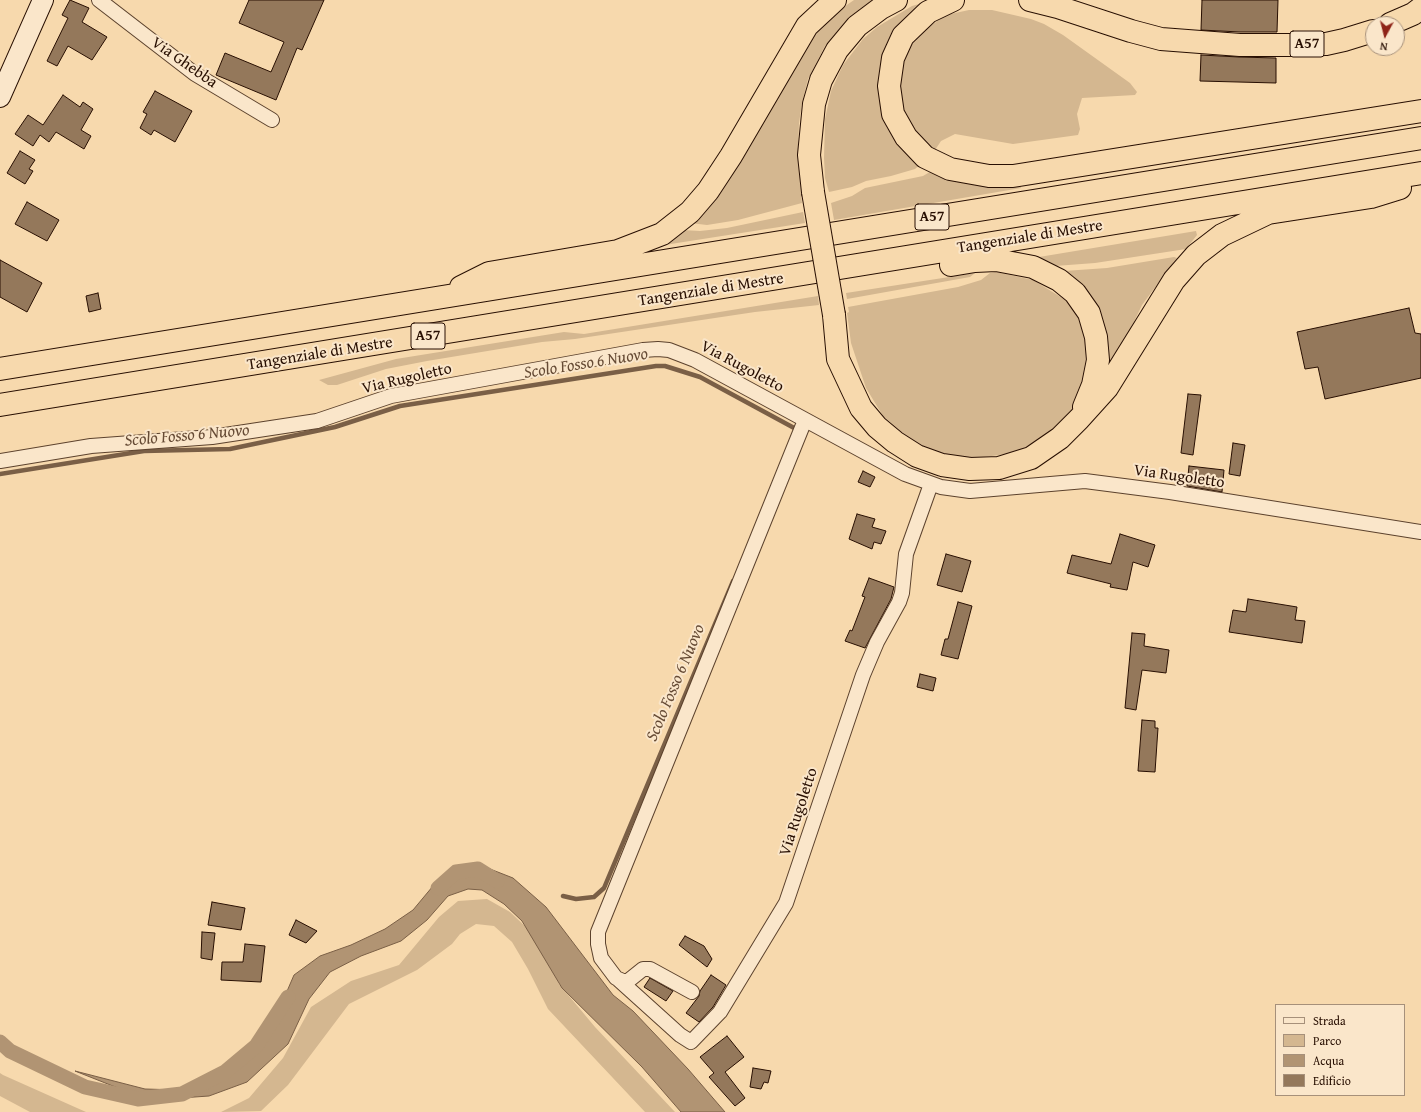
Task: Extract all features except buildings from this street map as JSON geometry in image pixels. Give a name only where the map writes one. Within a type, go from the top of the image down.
[{"type":"highway","name":"A57","points":[[442,297],[490,273],[618,251],[662,234],[690,212],[708,190],[731,156],[807,26],[834,0]]},
{"type":"highway","points":[[896,0],[881,8],[857,26],[837,50],[821,80],[814,104],[809,155],[813,192],[834,315],[838,359],[861,408],[877,427],[895,442],[918,456],[942,465],[970,469],[999,468],[1031,458],[1060,438],[1107,388],[1174,280],[1196,255],[1222,235],[1268,213],[1370,197],[1421,182]]},
{"type":"highway","points":[[953,0],[928,12],[903,36],[896,48],[889,74],[890,101],[893,114],[906,137],[931,160],[969,174],[1013,176],[1421,112]]},
{"type":"highway","name":"A57","points":[[1030,0],[1058,7],[1131,31],[1168,40],[1240,45],[1326,44],[1365,33]]},
{"type":"highway","points":[[1405,17],[1421,8]]},
{"type":"highway","name":"A57","points":[[0,369],[1421,138]]},
{"type":"highway","name":"Tangenziale di Mestre","points":[[0,405],[1421,173]]},
{"type":"highway","points":[[855,266],[879,277],[975,261],[996,260],[1033,268],[1060,280],[1075,293],[1089,314],[1096,337],[1098,360],[1093,385],[1079,419]]},
{"type":"street","points":[[0,97],[43,0]]},
{"type":"street","name":"Via Ghebba","points":[[99,0],[195,74],[272,120]]},
{"type":"street","name":"Via Rugoletto","points":[[0,461],[91,446],[212,437],[317,421],[391,396],[643,350],[658,349],[669,350],[695,360],[905,474],[931,484],[970,491],[1085,481],[1170,492],[1421,532]]},
{"type":"street","name":"Via Rugoletto","points":[[806,420],[599,927],[598,944],[601,958],[609,972],[680,1035],[691,1042],[720,1012],[786,903],[863,675],[877,642],[899,602],[902,593],[906,554],[931,484]]},
{"type":"street","points":[[619,980],[628,981],[643,969],[650,968],[692,992]]},
{"type":"green space","points":[[854,0],[872,0],[848,18],[825,46],[808,79],[799,123],[798,150],[803,194],[801,195],[802,203],[738,220],[707,225],[690,223],[809,40],[831,16]]},
{"type":"green space","points":[[926,2],[886,65],[921,164],[915,169],[829,192],[825,178],[825,119],[831,91],[843,65],[863,39],[877,27],[912,6]]},
{"type":"green space","points":[[969,10],[992,10],[1031,19],[1044,24],[1063,35],[1130,83],[1137,92],[1135,95],[1082,98],[1077,114],[1080,129],[1078,135],[1013,144],[955,134],[941,141],[931,156],[902,114],[899,88],[900,72],[911,45],[926,29],[946,15]]},
{"type":"green space","points":[[933,170],[964,183],[979,185],[1020,185],[1021,188],[834,220],[831,203],[852,196],[865,188],[923,176]]},
{"type":"green space","points":[[803,212],[805,223],[658,246],[682,230],[700,231],[727,228]]},
{"type":"green space","points":[[1196,231],[1197,235],[1186,249],[1095,263],[1055,266],[1064,271],[1107,268],[1174,257],[1177,258],[1142,305],[1108,376],[1102,341],[1038,259],[1039,257]]},
{"type":"green space","points":[[996,272],[1033,280],[1064,299],[1075,310],[1085,331],[1090,360],[1079,398],[1070,412],[1057,426],[1042,438],[1014,453],[977,458],[957,457],[928,449],[913,442],[883,416],[866,388],[851,343],[847,313],[849,312],[848,307],[958,287],[981,280],[990,273]]},
{"type":"green space","points":[[975,273],[970,277],[847,299],[846,293]]},
{"type":"green space","points":[[818,296],[819,305],[755,312],[575,339],[542,342],[427,361],[386,369],[337,385],[328,385],[319,380],[396,359],[564,332],[584,334]]},
{"type":"green space","points":[[487,899],[510,912],[544,947],[559,984],[595,1027],[675,1112],[645,1112],[548,1009],[528,969],[512,942],[494,926],[476,924],[460,934],[452,944],[417,970],[349,1004],[288,1085],[261,1111],[221,1112],[249,1098],[283,1058],[311,1007],[351,981],[399,965],[439,917],[458,901]]},
{"type":"green space","points":[[0,1073],[86,1112],[30,1112],[0,1096]]},
{"type":"water","points":[[490,869],[513,878],[546,907],[613,995],[633,1011],[688,1069],[725,1112],[681,1112],[642,1067],[562,988],[522,921],[504,904],[482,890],[468,889],[448,896],[427,920],[401,941],[361,956],[330,972],[309,999],[288,1044],[247,1082],[209,1096],[166,1099],[133,1094],[75,1071],[145,1089],[180,1090],[202,1085],[229,1072],[255,1048],[272,1026],[294,975],[320,956],[351,945],[385,929],[413,910],[433,886],[460,870]]},
{"type":"waterway","name":"Scolo Fosso 6 Nuovo","points":[[0,474],[144,451],[230,449],[335,427],[400,406],[656,366],[665,366],[700,377],[796,429],[795,432]]},
{"type":"waterway","name":"Scolo Fosso 6 Nuovo","points":[[563,896],[576,899],[594,897],[604,888],[733,581]]},
{"type":"waterway","points":[[438,888],[456,872],[478,869],[497,881]]},
{"type":"waterway","points":[[0,1042],[10,1051],[85,1087],[138,1099],[182,1094],[225,1072],[256,1046],[288,997]]}]
